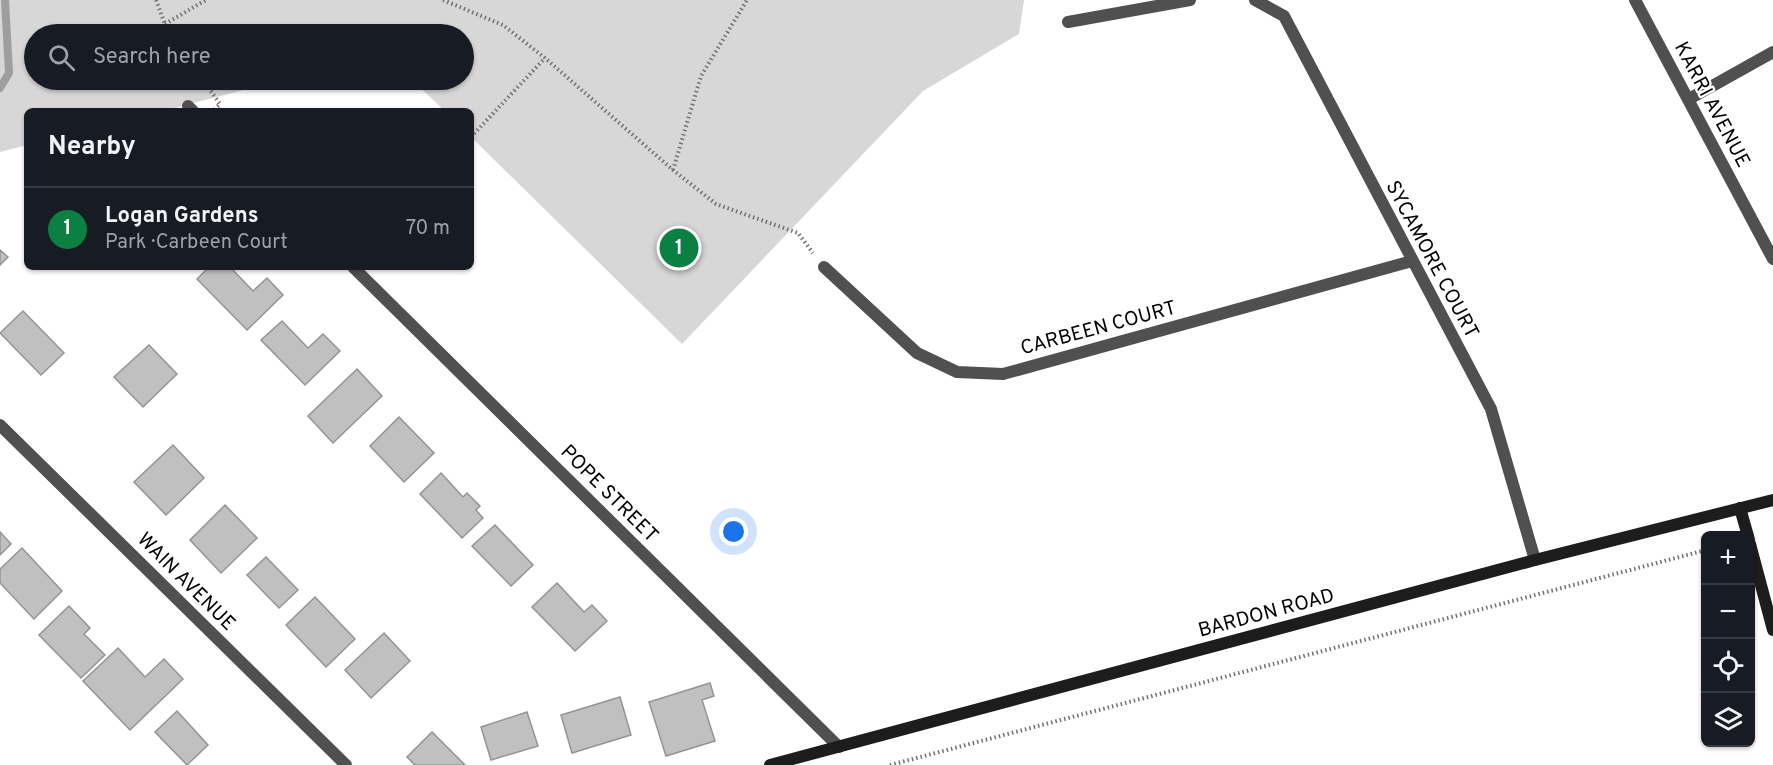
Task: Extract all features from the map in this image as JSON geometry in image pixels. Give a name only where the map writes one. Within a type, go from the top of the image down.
[{"type":"street","points":[[1068,22],[1190,0]]},
{"type":"street","name":"SYCAMORE COURT","points":[[1255,0],[1284,16],[1491,409],[1535,560]]},
{"type":"street","name":"KARRI AVENUE","points":[[1635,0],[1773,259]]},
{"type":"street","points":[[1689,99],[1773,52]]},
{"type":"street","name":"CARBEEN COURT","points":[[824,267],[917,353],[957,372],[1003,374],[1412,261]]},
{"type":"street","name":"POPE STREET","points":[[356,270],[839,747]]},
{"type":"street","name":"WAIN AVENUE","points":[[0,425],[346,765]]},
{"type":"street","name":"BARDON ROAD","points":[[770,765],[1535,560],[1773,500]]},
{"type":"street","points":[[1740,508],[1747,531]]},
{"type":"street","points":[[1755,563],[1773,630]]},
{"type":"path","points":[[156,0],[165,24],[206,0]]},
{"type":"path","points":[[443,0],[503,25],[716,204],[798,233],[824,267]]},
{"type":"path","points":[[673,170],[701,76],[747,0]]},
{"type":"path","points":[[474,134],[545,58]]},
{"type":"path","points":[[210,90],[220,104],[216,108]]},
{"type":"path","points":[[890,765],[1701,551]]},
{"type":"shaded area","points":[[0,0],[1024,0],[1019,34],[923,91],[682,344],[474,140],[474,108],[442,108],[423,90],[474,90],[474,24],[24,24],[24,90],[244,90],[175,108],[24,108],[24,146],[0,152]]},
{"type":"building","points":[[0,250],[8,257],[0,265]]},
{"type":"building","points":[[206,270],[233,270],[253,291],[267,278],[283,295],[247,330],[197,279]]},
{"type":"building","points":[[23,311],[64,353],[41,375],[0,333]]},
{"type":"building","points":[[282,321],[308,348],[323,334],[340,351],[305,385],[261,340]]},
{"type":"building","points":[[149,345],[177,374],[143,407],[114,377]]},
{"type":"building","points":[[357,369],[382,396],[333,443],[308,416]]},
{"type":"building","points":[[399,417],[434,453],[404,482],[370,446]]},
{"type":"building","points":[[173,445],[204,478],[166,515],[134,482]]},
{"type":"building","points":[[441,473],[463,497],[467,493],[480,506],[476,510],[483,518],[462,538],[420,494]]},
{"type":"building","points":[[225,505],[257,538],[221,573],[190,540]]},
{"type":"building","points":[[495,525],[533,565],[511,586],[472,546]]},
{"type":"building","points":[[0,532],[11,544],[0,555]]},
{"type":"building","points":[[22,548],[62,591],[34,619],[0,583],[0,569]]},
{"type":"building","points":[[266,557],[298,590],[279,608],[247,575]]},
{"type":"building","points":[[557,583],[584,612],[592,605],[607,621],[575,651],[532,607]]},
{"type":"building","points":[[315,597],[355,639],[326,667],[286,625]]},
{"type":"building","points":[[69,606],[90,628],[84,634],[105,655],[81,678],[39,635]]},
{"type":"building","points":[[384,633],[410,661],[371,698],[345,670]]},
{"type":"building","points":[[118,648],[145,677],[164,659],[183,679],[130,730],[83,681]]},
{"type":"building","points":[[710,683],[714,696],[702,700],[715,741],[666,756],[649,702]]},
{"type":"building","points":[[620,697],[631,735],[572,753],[561,715]]},
{"type":"building","points":[[177,711],[208,745],[187,765],[155,732]]},
{"type":"building","points":[[527,712],[538,746],[491,760],[481,727]]},
{"type":"building","points":[[432,732],[465,765],[415,765],[407,757]]},
{"type":"waterway","points":[[0,88],[9,73],[5,0]]},
{"type":"place","name":"Logan Gardens","points":[[679,248]]}]
